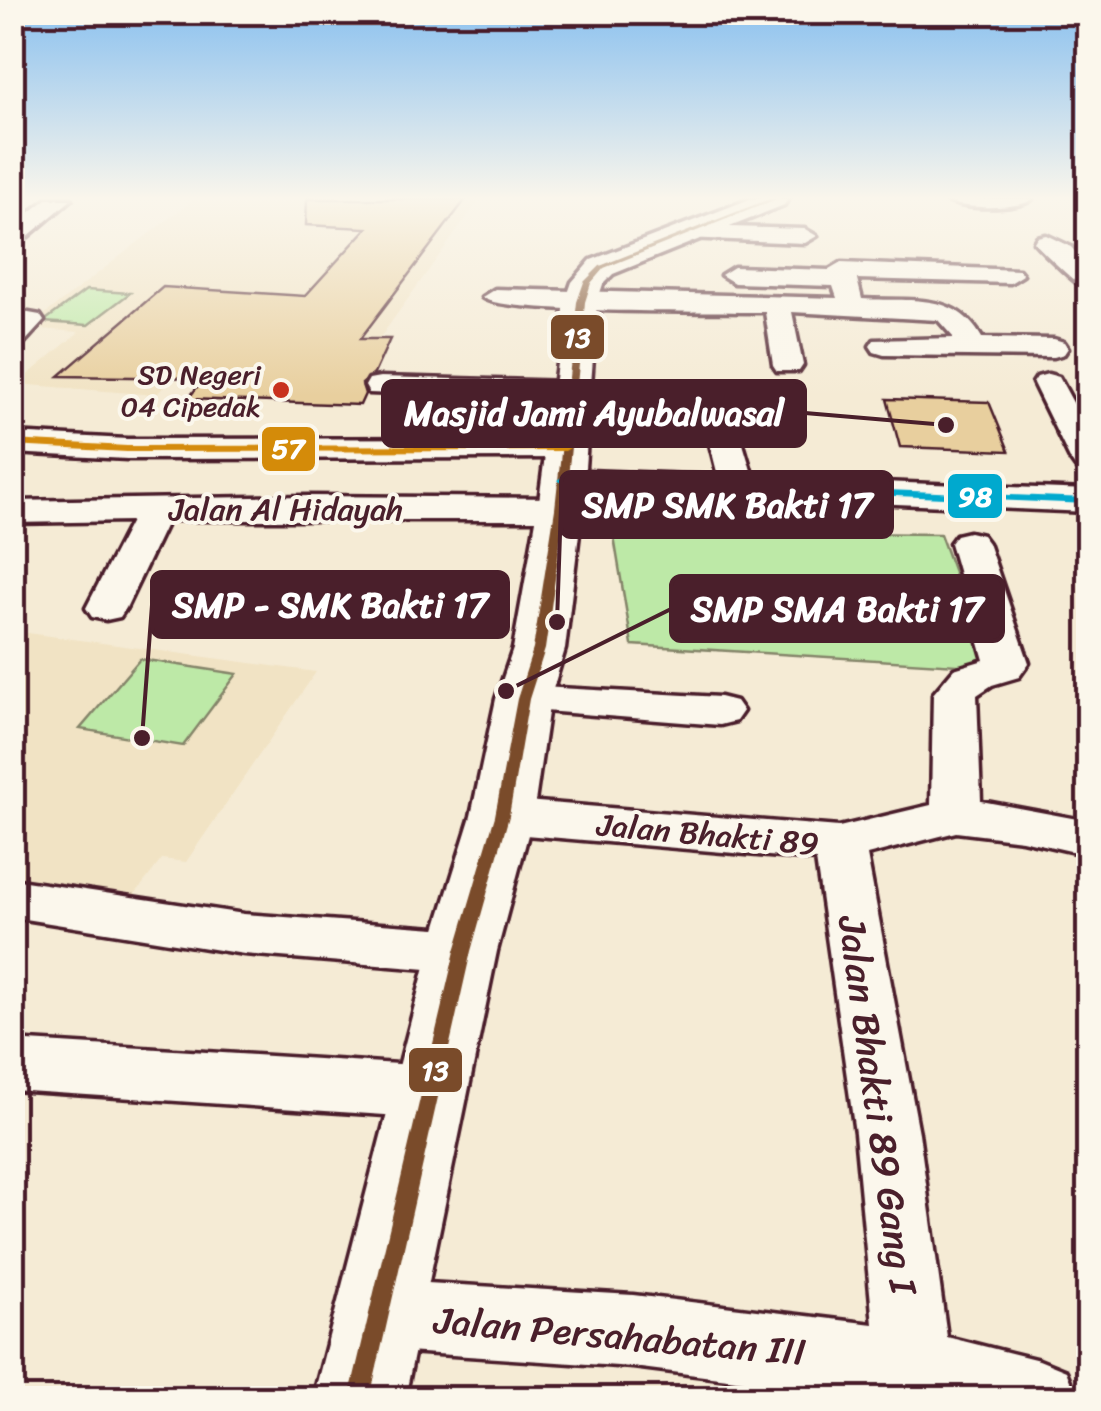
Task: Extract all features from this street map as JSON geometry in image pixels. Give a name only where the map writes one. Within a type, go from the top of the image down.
[{"type":"street","points":[[603,286],[666,265]]},
{"type":"street","points":[[768,265],[841,278]]},
{"type":"street","points":[[854,306],[839,274],[844,271],[1010,274]]},
{"type":"street","points":[[359,1398],[463,951],[502,816],[523,698],[539,648],[566,447],[603,286]]},
{"type":"street","points":[[495,297],[603,286],[777,304],[944,312],[955,317],[973,348]]},
{"type":"street","points":[[777,304],[788,364]]},
{"type":"street","points":[[12,318],[30,321],[12,338]]},
{"type":"street","points":[[884,346],[1054,348]]},
{"type":"street","points":[[1048,383],[1088,462]]},
{"type":"street","points":[[380,386],[566,447],[738,487],[1088,501]]},
{"type":"street","points":[[12,443],[127,449],[566,447],[676,411],[719,418],[738,487]]},
{"type":"street","name":"Jalan Al Hidayah","points":[[12,512],[156,509],[566,447]]},
{"type":"street","points":[[106,608],[156,509]]},
{"type":"street","points":[[956,815],[955,694],[960,684],[971,677],[1004,668],[1007,662],[969,544]]},
{"type":"street","points":[[523,698],[720,711]]},
{"type":"street","name":"Jalan Bhakti 89","points":[[502,816],[839,845],[956,815],[1022,823],[1088,838]]},
{"type":"street","name":"Jalan Bhakti 89 Gang I","points":[[839,845],[886,1133],[914,1366]]},
{"type":"street","points":[[12,898],[244,934],[463,951]]},
{"type":"street","points":[[12,1065],[430,1092]]},
{"type":"street","name":"Jalan Persahabatan III","points":[[376,1315],[633,1331],[914,1366],[1038,1398]]},
{"type":"shaded area","points":[[109,265],[432,265],[379,339],[220,329],[156,395],[17,384],[79,332],[27,328]]},
{"type":"shaded area","points":[[13,631],[316,672],[186,862],[162,859],[129,902],[13,880],[13,819],[23,806],[13,804]]},
{"type":"green space","points":[[86,290],[130,293],[88,325],[43,322]]},
{"type":"green space","points":[[613,531],[940,534],[989,667],[632,645]]},
{"type":"green space","points":[[140,659],[237,674],[183,746],[80,729]]},
{"type":"building","points":[[333,265],[416,265],[360,339],[390,339],[374,374],[362,384],[365,394],[360,405],[188,399],[204,378],[59,376],[163,287],[305,296]]},
{"type":"building","points":[[887,399],[989,402],[1009,451],[900,447]]},
{"type":"transit line","name":"13","points":[[359,1398],[463,951],[502,816],[523,699],[539,649],[560,509],[581,302],[588,282],[607,265]]},
{"type":"transit line","name":"57","points":[[12,443],[127,449],[565,448]]},
{"type":"transit line","name":"98","points":[[562,480],[1088,501]]},
{"type":"place","name":"SD Negeri 04 Cipedak","points":[[281,390]]},
{"type":"place","name":"Masjid Jami Ayubalwasal","points":[[946,425]]},
{"type":"place","name":"SMP SMK Bakti 17","points":[[557,622]]},
{"type":"place","name":"SMP SMA Bakti 17","points":[[506,691]]},
{"type":"place","name":"SMP - SMK Bakti 17","points":[[142,738]]}]
